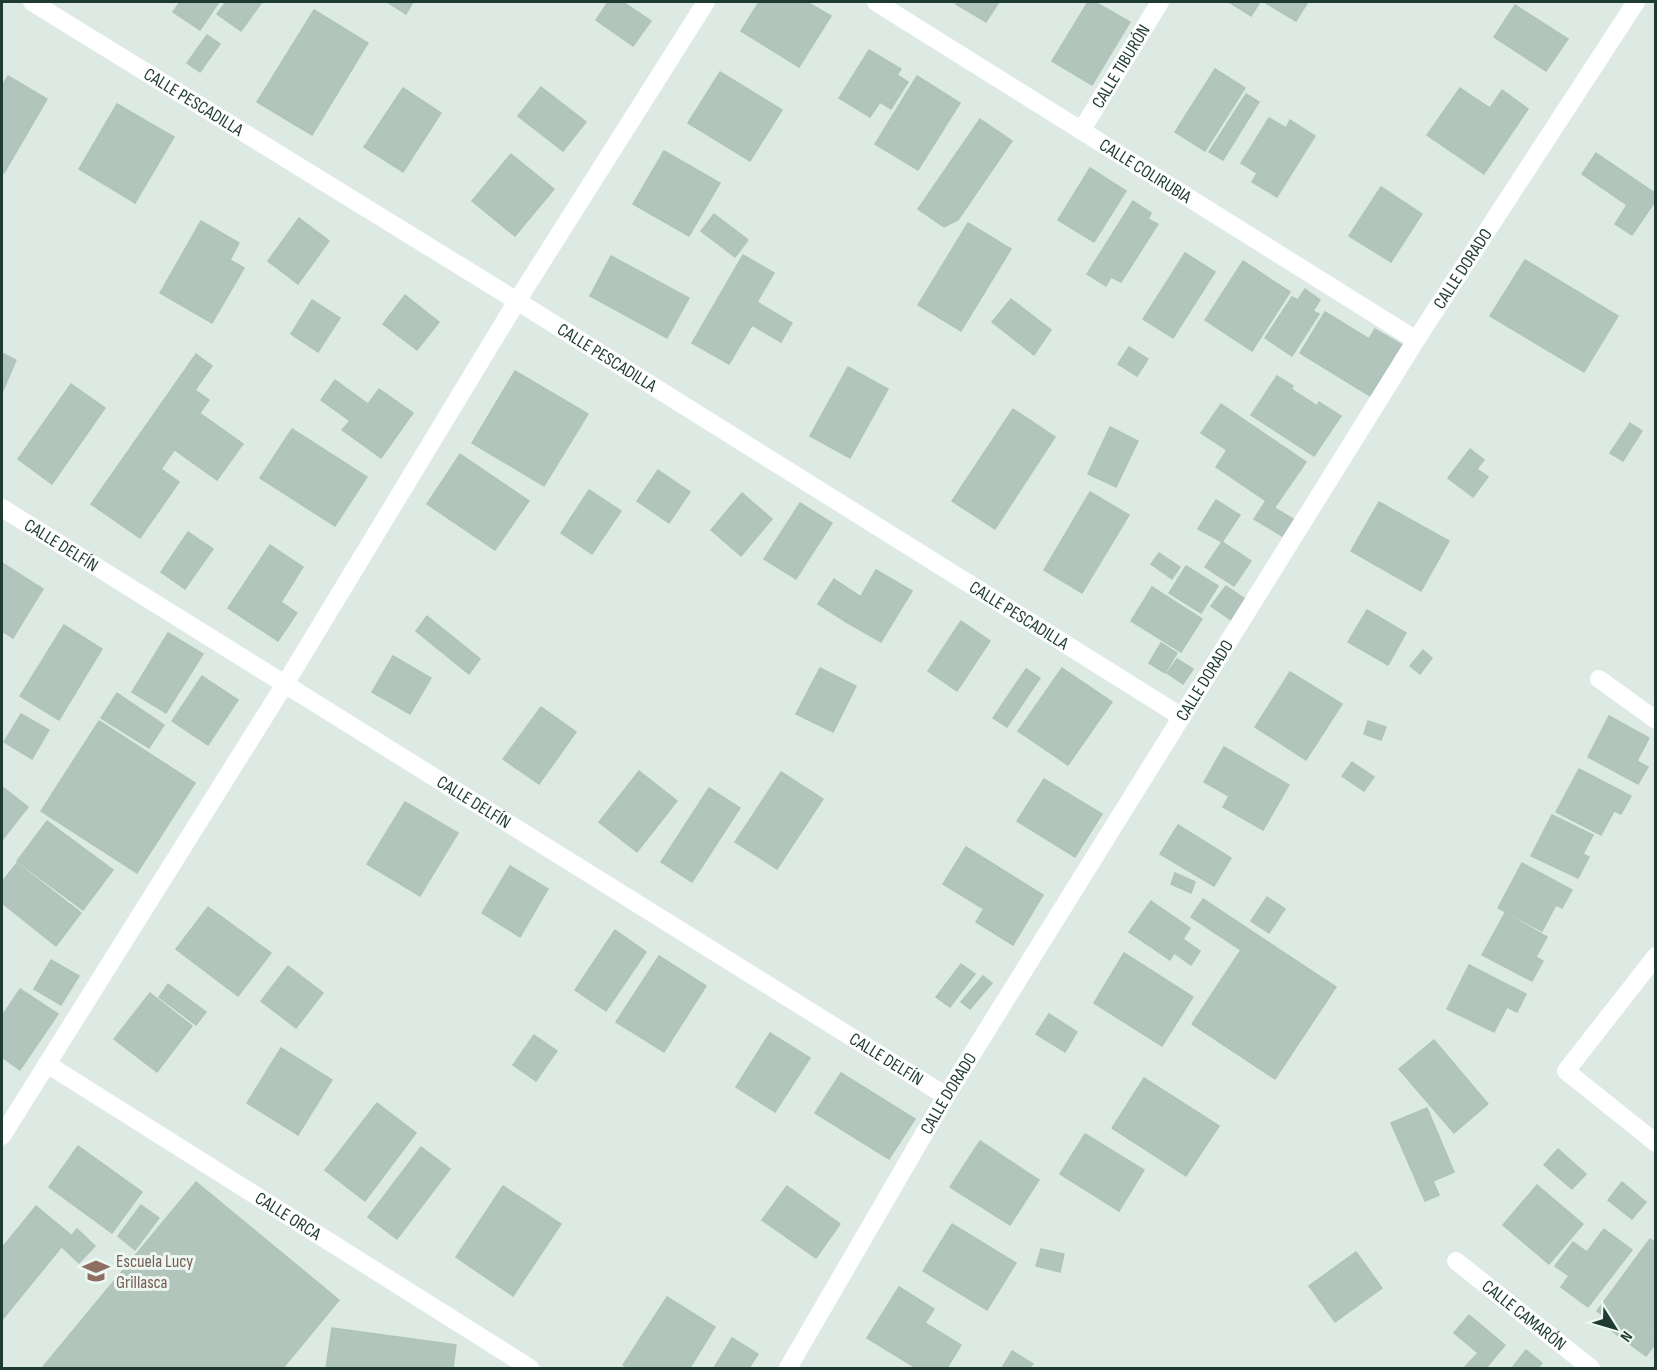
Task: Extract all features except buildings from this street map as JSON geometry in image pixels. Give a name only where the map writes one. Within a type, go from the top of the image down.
[{"type":"street","name":"CALLE PESCADILLA","points":[[32,2],[518,302],[1182,717]]},
{"type":"street","points":[[2,1136],[285,684],[518,302],[706,2]]},
{"type":"street","name":"CALLE COLIRUBIA","points":[[876,2],[1416,340]]},
{"type":"street","name":"CALLE TIBURÓN","points":[[1082,131],[1160,2]]},
{"type":"street","name":"CALLE DORADO","points":[[788,1368],[946,1096],[1416,340],[1636,2]]},
{"type":"street","name":"CALLE DELFÍN","points":[[2,508],[946,1096]]},
{"type":"street","points":[[1599,679],[1656,720]]},
{"type":"street","points":[[1656,956],[1566,1071],[1656,1143]]},
{"type":"street","name":"CALLE ORCA","points":[[47,1064],[530,1368]]},
{"type":"street","name":"CALLE CAMARÓN","points":[[1456,1261],[1591,1368]]},
{"type":"place","name":"Escuela Lucy Grillasca","points":[[96,1271]]}]
